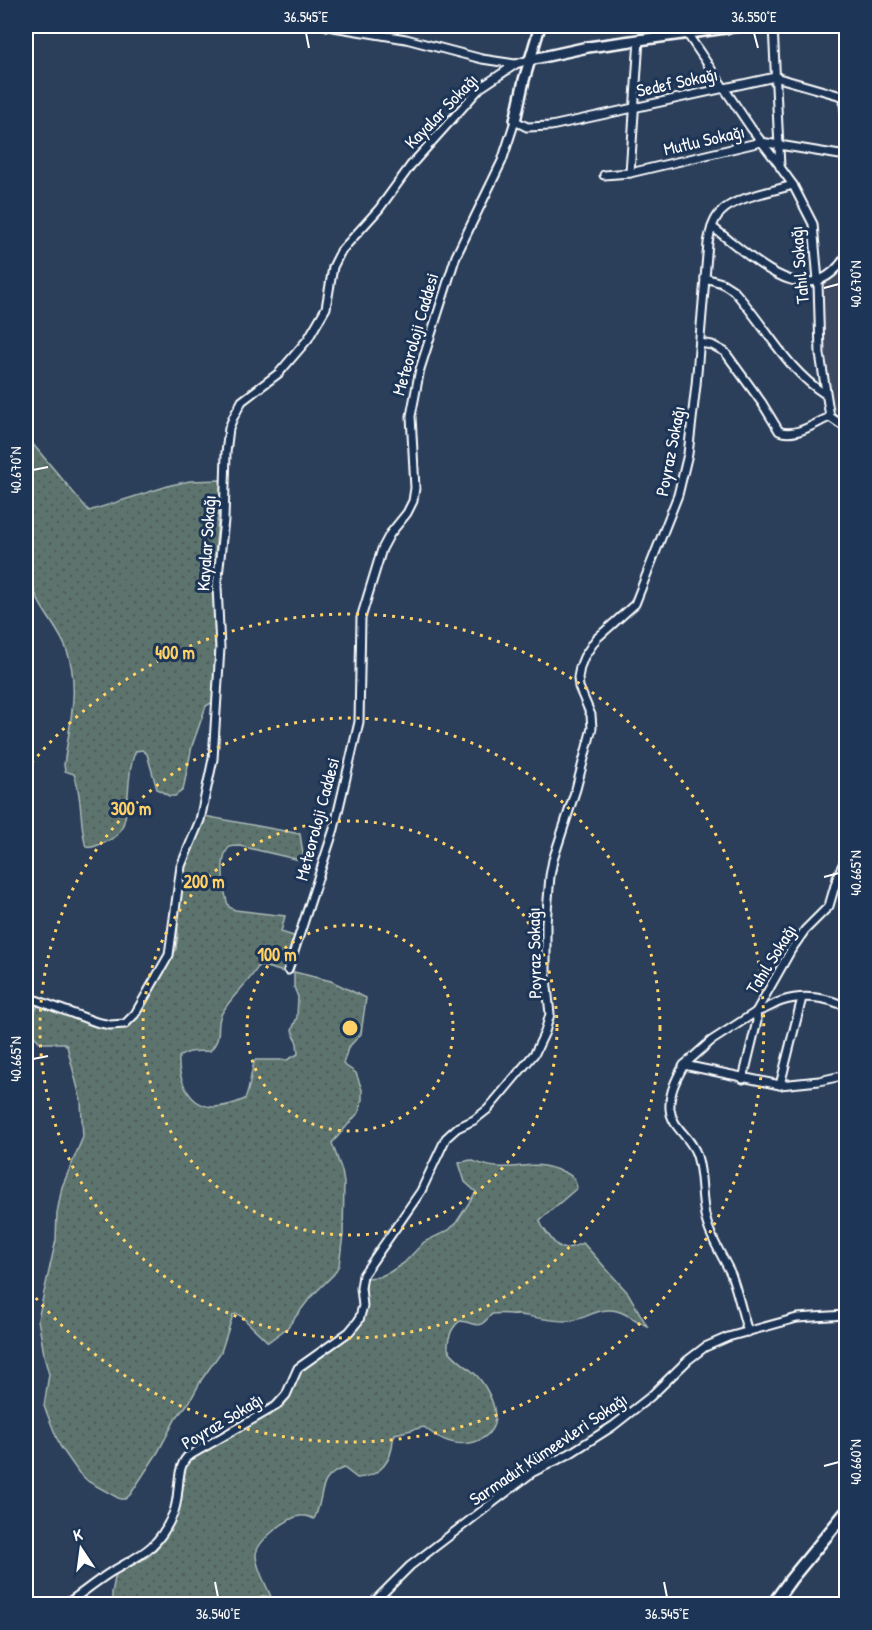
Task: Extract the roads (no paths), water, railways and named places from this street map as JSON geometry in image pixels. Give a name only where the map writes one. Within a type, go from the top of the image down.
[{"type":"main road","points":[[773,1605],[791,1579],[846,1512]]},
{"type":"street","points":[[327,26],[406,39],[491,62],[516,64]]},
{"type":"street","name":"Meteoroloji Caddesi","points":[[288,970],[334,829],[359,722],[364,606],[386,541],[413,501],[411,416],[420,369],[456,256],[502,161],[540,26]]},
{"type":"street","points":[[529,60],[684,29],[740,26]]},
{"type":"street","points":[[773,26],[780,166]]},
{"type":"street","name":"Tahıl Sokağı","points":[[684,29],[761,142],[794,185],[813,224],[818,281],[818,332],[830,417]]},
{"type":"street","points":[[630,173],[639,39]]},
{"type":"street","name":"Kayalar Sokağı","points":[[26,1000],[36,1000],[96,1022],[110,1025],[125,1024],[135,1014],[169,955],[181,866],[200,820],[213,759],[220,648],[218,586],[229,428],[242,401],[290,362],[317,325],[328,301],[333,267],[348,242],[379,209],[411,165],[472,96],[516,64],[529,60]]},
{"type":"street","name":"Sedef Sokağı","points":[[515,121],[527,127],[539,128],[775,77],[846,96]]},
{"type":"street","points":[[846,96],[846,117]]},
{"type":"street","name":"Mutlu Sokağı","points":[[604,175],[630,173],[761,142],[846,156]]},
{"type":"street","points":[[794,185],[732,205],[722,211],[712,227],[783,278],[796,283],[818,281],[832,273],[846,256]]},
{"type":"street","name":"Poyraz Sokağı","points":[[66,1605],[101,1579],[141,1556],[158,1541],[178,1500],[181,1465],[186,1457],[276,1406],[286,1395],[298,1368],[355,1327],[362,1312],[362,1281],[367,1267],[421,1191],[446,1137],[488,1109],[540,1045],[550,1014],[546,978],[546,923],[550,876],[592,728],[591,715],[579,687],[580,667],[596,639],[635,604],[672,514],[688,454],[708,243],[712,227]]},
{"type":"street","points":[[705,278],[726,285],[733,290],[794,369],[812,386],[825,394]]},
{"type":"street","points":[[700,343],[712,345],[725,352],[779,431],[794,432],[830,417],[846,428]]},
{"type":"street","name":"Tahıl Sokağı","points":[[684,1065],[711,1041],[756,1012],[791,950],[805,930],[829,906],[838,875],[846,858]]},
{"type":"street","points":[[780,1085],[802,998]]},
{"type":"street","points":[[743,1079],[757,1021],[756,1012],[784,1001],[802,998],[823,999],[846,1007]]},
{"type":"street","points":[[748,1332],[731,1275],[708,1226],[698,1157],[690,1140],[672,1119],[670,1109],[672,1089],[684,1065],[780,1085],[819,1081],[846,1075]]},
{"type":"street","name":"Sarmadut Kümeevleri Sokağı","points":[[372,1605],[410,1566],[520,1481],[594,1438],[632,1412],[695,1354],[713,1342],[806,1316],[846,1315]]}]
